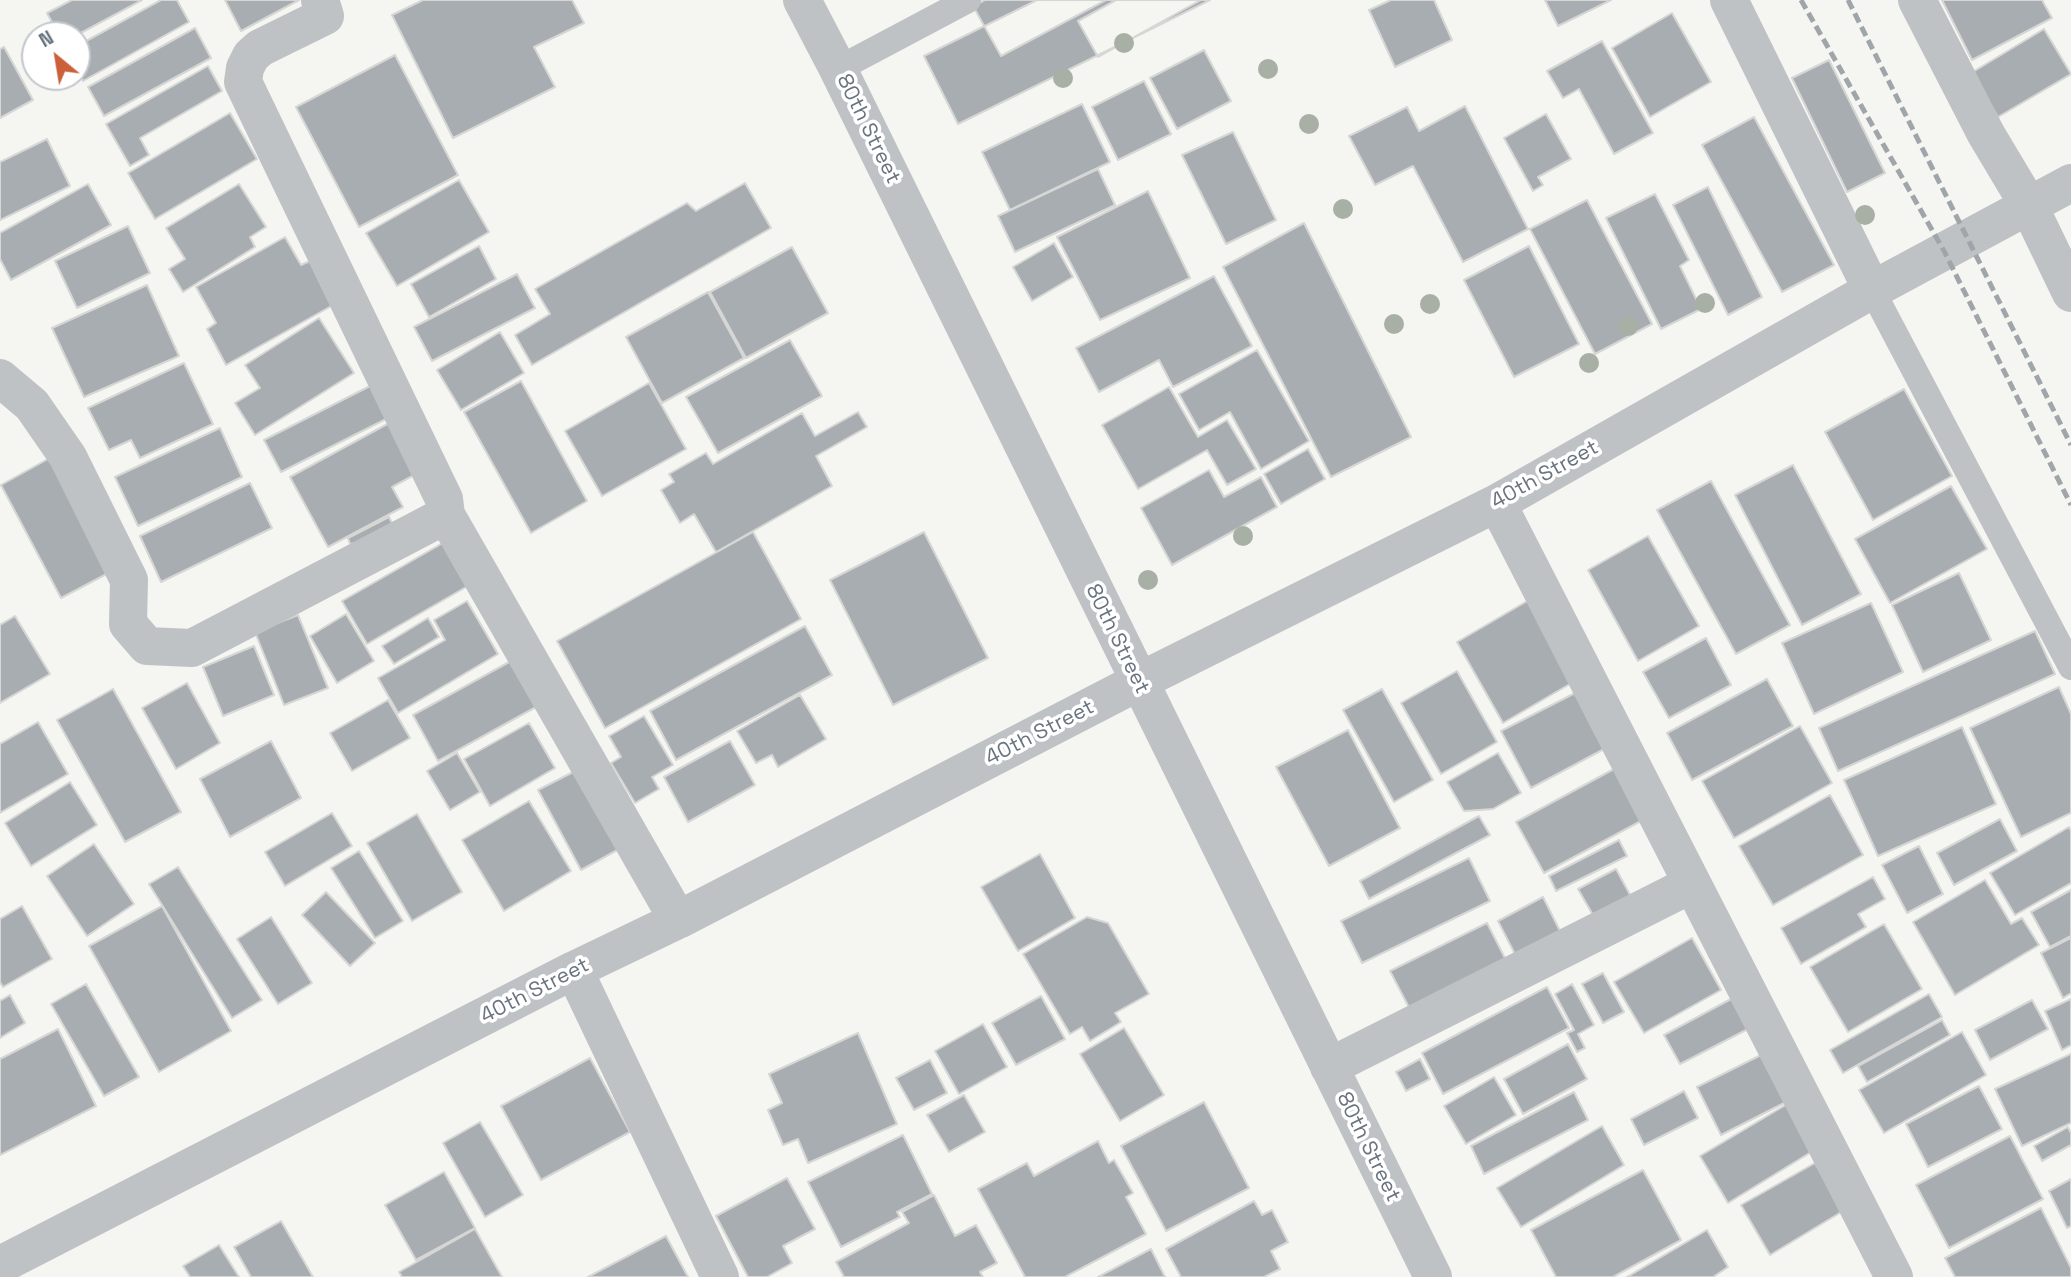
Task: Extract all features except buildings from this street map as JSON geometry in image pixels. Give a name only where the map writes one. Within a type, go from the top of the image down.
[{"type":"street","points":[[320,0],[325,16],[260,48],[251,56],[245,68],[243,82],[443,499],[446,515],[678,920]]},
{"type":"street","name":"80th Street","points":[[802,0],[1433,1277]]},
{"type":"street","points":[[1729,0],[1872,290]]},
{"type":"street","points":[[1917,0],[1986,134],[2029,206],[2071,293]]},
{"type":"street","name":"40th Street","points":[[0,1265],[1138,682],[1497,503],[1872,290],[2071,183]]},
{"type":"street","points":[[0,378],[32,405],[68,457],[129,580],[128,624],[147,646],[192,648],[446,515]]},
{"type":"street","points":[[1497,503],[1894,1277]]},
{"type":"street","points":[[1329,1068],[1692,884]]},
{"type":"street","points":[[574,971],[720,1277]]},
{"type":"lane","points":[[838,69],[968,0]]},
{"type":"lane","points":[[1872,290],[2071,667]]},
{"type":"railway","points":[[1801,0],[1944,251],[2071,505]]},
{"type":"railway","points":[[1848,0],[2071,445]]}]
